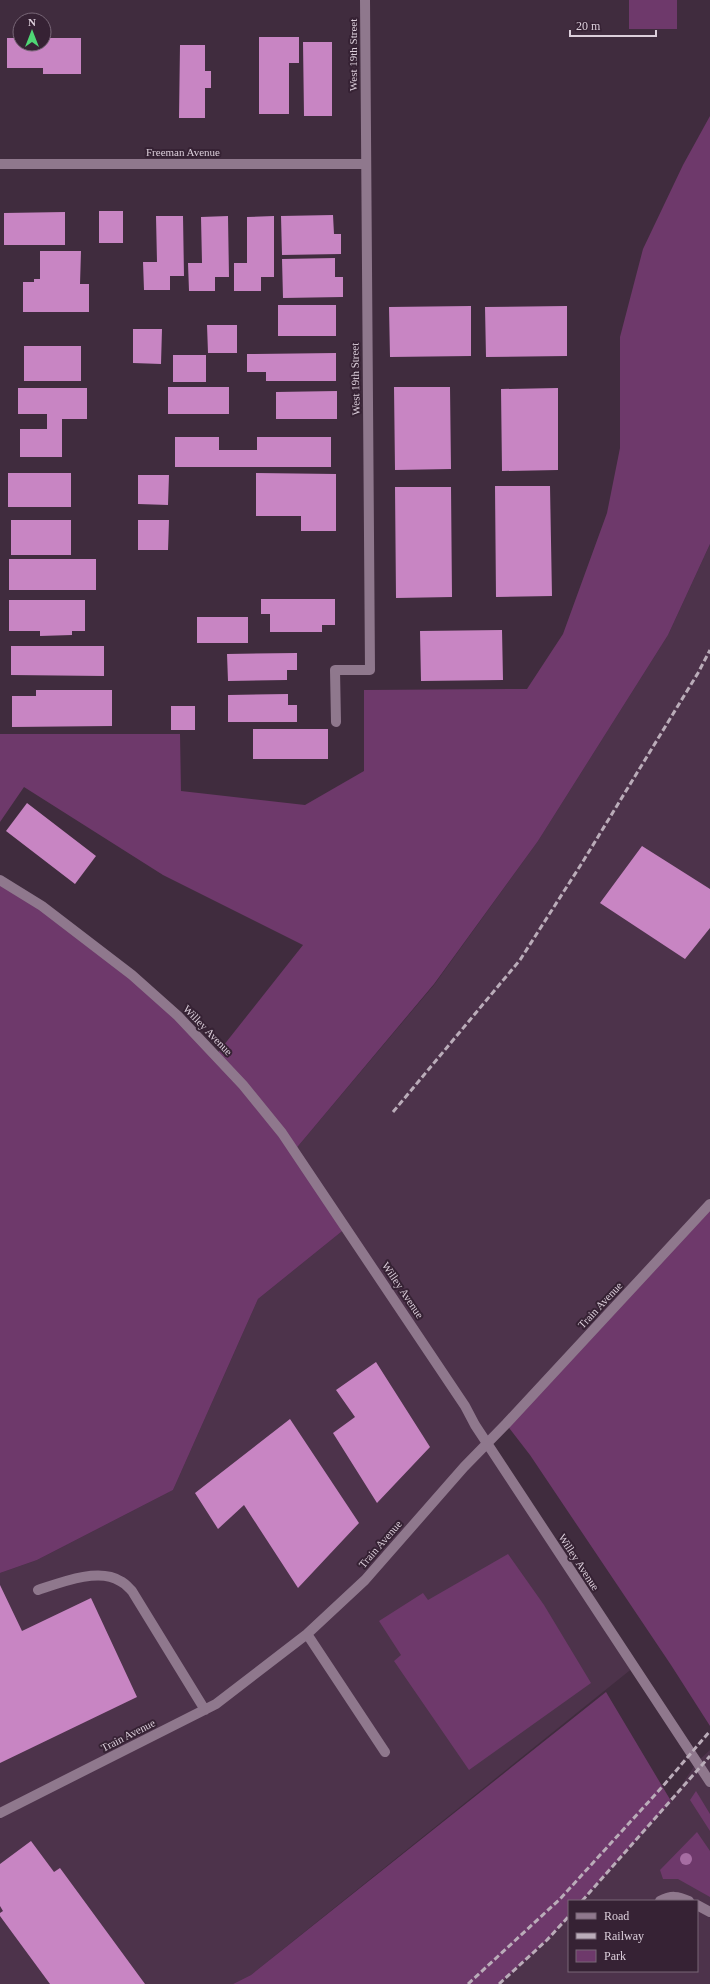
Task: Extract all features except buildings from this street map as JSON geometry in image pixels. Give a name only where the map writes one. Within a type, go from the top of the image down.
[{"type":"street","name":"West 19th Street","points":[[336,722],[335,670],[370,670],[366,0]]},
{"type":"street","name":"Freeman Avenue","points":[[0,164],[366,164]]},
{"type":"street","name":"Willey Avenue","points":[[0,880],[42,906],[132,975],[178,1016],[243,1085],[282,1133],[397,1303],[486,1442],[710,1782]]},
{"type":"street","name":"Train Avenue","points":[[0,1813],[216,1704],[307,1634],[365,1580],[486,1442],[506,1424],[710,1204]]},
{"type":"street","points":[[38,1590],[81,1576],[99,1575],[119,1580],[132,1591],[204,1710]]},
{"type":"street","points":[[307,1634],[385,1752]]},
{"type":"street","points":[[662,1900],[668,1896],[679,1897],[686,1900]]},
{"type":"street","points":[[698,1906],[710,1912]]},
{"type":"shaded area","points":[[710,544],[710,1204],[487,1442],[634,1667],[251,1975],[233,1984],[0,1984],[0,1573],[37,1560],[173,1490],[258,1299],[346,1228],[294,1151],[434,985],[538,841],[668,635]]},
{"type":"shaded area","points":[[710,1750],[710,1984],[499,1984],[547,1940],[568,1917],[568,1972],[698,1972],[698,1900],[583,1900],[671,1801],[697,1762]]},
{"type":"green space","points":[[629,0],[677,0],[677,29],[629,29]]},
{"type":"green space","points":[[710,116],[710,544],[668,635],[538,841],[434,984],[294,1151],[346,1228],[258,1299],[173,1490],[37,1560],[0,1573],[0,880],[84,936],[216,1055],[303,945],[163,875],[24,787],[0,822],[0,734],[180,734],[181,791],[305,805],[364,771],[364,690],[527,689],[563,634],[607,513],[620,448],[620,337],[643,249],[683,165]]},
{"type":"green space","points":[[710,1204],[710,1726],[671,1665],[530,1455],[506,1424]]},
{"type":"green space","points":[[508,1554],[544,1605],[591,1683],[469,1770],[394,1661],[401,1655],[379,1621],[423,1593],[428,1600]]},
{"type":"green space","points":[[606,1692],[671,1801],[583,1900],[568,1900],[568,1917],[547,1940],[499,1984],[233,1984],[251,1975]]},
{"type":"green space","points":[[696,1791],[710,1814],[710,1831],[690,1800]]},
{"type":"green space","points":[[697,1832],[710,1851],[710,1897],[678,1879],[663,1879],[660,1870]]},
{"type":"railway","points":[[393,1112],[520,960],[582,863],[698,673],[710,650]]},
{"type":"railway","points":[[468,1984],[560,1899],[663,1786],[710,1731]]},
{"type":"railway","points":[[583,1900],[710,1756]]},
{"type":"railway","points":[[499,1984],[547,1940],[568,1917]]}]
